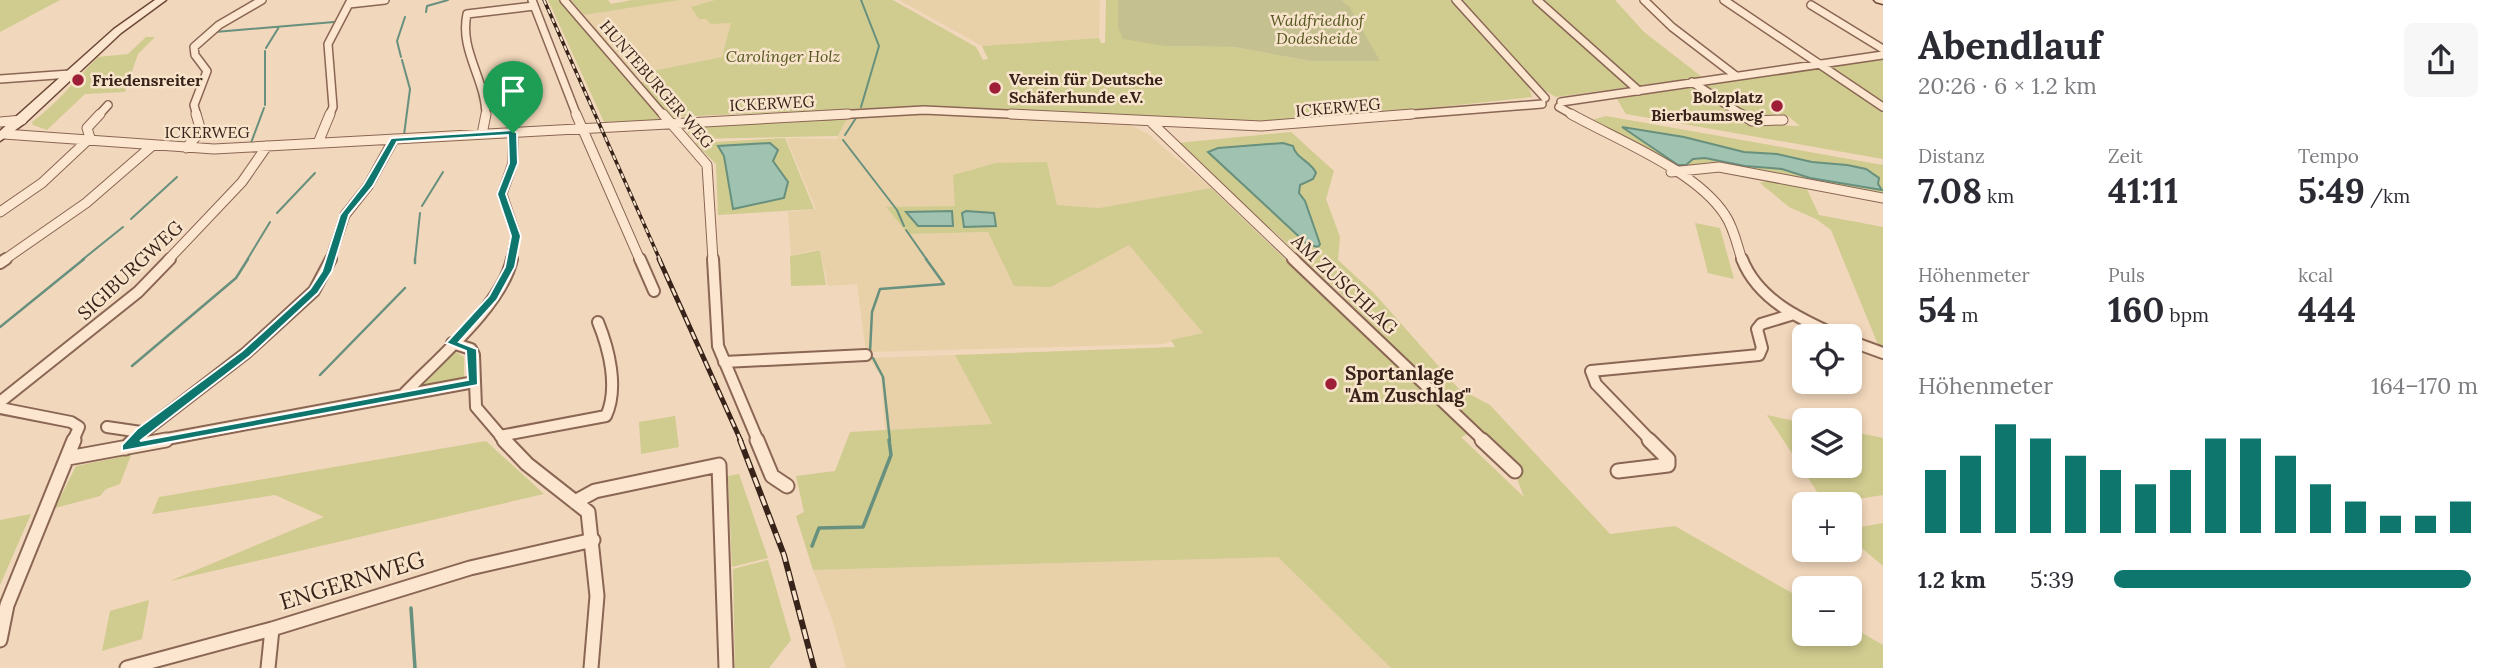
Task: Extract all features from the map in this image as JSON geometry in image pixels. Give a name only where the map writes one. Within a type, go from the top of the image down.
[{"type":"main road","points":[[1,131],[22,120],[135,17],[161,0]]},
{"type":"street","points":[[186,148],[201,131],[194,105],[207,71],[195,55],[194,47],[219,25],[262,0]]},
{"type":"street","points":[[317,143],[333,107],[328,44],[350,2],[385,0]]},
{"type":"street","points":[[486,0],[488,11]]},
{"type":"street","name":"HUNTEBURGER WEG","points":[[564,0],[707,165],[715,323],[724,362],[772,475],[787,486]]},
{"type":"street","points":[[1456,0],[1543,101]]},
{"type":"street","points":[[1537,0],[1639,91]]},
{"type":"street","points":[[1644,0],[1672,27],[1736,76]]},
{"type":"street","points":[[1724,0],[1881,104]]},
{"type":"street","points":[[482,134],[489,111],[487,93],[462,39],[462,27],[469,13],[533,3],[559,76],[654,291]]},
{"type":"street","points":[[1811,5],[1883,48]]},
{"type":"street","points":[[1560,105],[1818,62],[1883,55]]},
{"type":"street","points":[[0,79],[70,74]]},
{"type":"street","points":[[1692,82],[1752,121],[1783,120]]},
{"type":"street","name":"ICKERWEG","points":[[1,131],[186,148],[267,146],[924,110],[1151,122],[1299,125],[1543,101],[1560,105]]},
{"type":"street","points":[[0,212],[42,183],[87,140],[91,135],[87,128],[108,105]]},
{"type":"street","points":[[1560,105],[1671,172],[1718,205],[1735,231],[1748,273],[1773,299],[1814,324]]},
{"type":"street","name":"AM ZUSCHLAG","points":[[1151,122],[1515,471]]},
{"type":"street","points":[[403,395],[494,298],[510,267],[516,236],[502,194],[513,163],[513,133]]},
{"type":"street","points":[[126,448],[141,432],[246,353],[314,291],[327,271],[345,215],[368,186],[394,139]]},
{"type":"street","points":[[0,263],[86,203],[153,145]]},
{"type":"street","name":"SIGIBURGWEG","points":[[0,402],[138,292],[242,182],[267,146]]},
{"type":"street","points":[[1671,172],[1719,167],[1883,198]]},
{"type":"street","points":[[1618,471],[1668,465],[1668,459],[1596,384],[1591,371],[1759,355],[1762,348],[1757,329],[1761,324],[1794,314]]},
{"type":"street","points":[[500,436],[606,416],[611,395],[608,357],[605,337],[598,322]]},
{"type":"street","points":[[452,343],[471,349],[475,407],[527,464],[587,512],[592,520],[597,596],[591,668]]},
{"type":"street","points":[[1862,345],[1883,353]]},
{"type":"street","points":[[724,362],[866,355]]},
{"type":"street","points":[[68,458],[474,382]]},
{"type":"street","points":[[0,408],[71,422],[79,427],[4,607],[0,640]]},
{"type":"street","points":[[107,427],[141,432]]},
{"type":"street","points":[[575,502],[594,491],[719,465],[726,668]]},
{"type":"street","name":"ENGERNWEG","points":[[127,668],[272,629],[470,568],[593,540]]},
{"type":"street","points":[[268,668],[272,629]]},
{"type":"shaded area","points":[[680,0],[715,0],[692,7],[706,19],[732,23],[722,57],[632,75],[584,15]]},
{"type":"shaded area","points":[[899,0],[1100,0],[1099,38],[982,46]]},
{"type":"shaded area","points":[[926,113],[1130,125],[1148,134],[1211,188],[1099,208],[1057,205],[1047,162],[955,206],[887,208],[908,234],[988,232],[1051,287],[1129,244],[1204,333],[1163,344],[866,352],[857,284],[828,286],[820,249],[791,255],[788,212],[816,209],[786,138],[837,139],[848,117]]},
{"type":"shaded area","points":[[1622,127],[1684,137],[1744,152],[1777,154],[1866,169],[1879,178],[1878,184],[1882,190],[1810,178],[1782,169],[1745,166],[1705,158],[1678,165]]},
{"type":"shaded area","points":[[770,143],[778,150],[773,161],[788,182],[784,198],[733,209],[724,156],[718,146]]},
{"type":"shaded area","points":[[1283,143],[1293,146],[1297,154],[1316,173],[1313,179],[1300,185],[1299,193],[1305,201],[1320,244],[1318,247],[1307,244],[1208,152],[1218,148]]},
{"type":"shaded area","points":[[952,211],[953,226],[918,226],[906,212]]},
{"type":"shaded area","points":[[962,213],[994,213],[996,226],[964,227]]},
{"type":"shaded area","points":[[955,355],[992,424],[885,430],[881,376],[869,358]]},
{"type":"shaded area","points":[[1278,557],[1391,668],[846,668],[832,619],[813,570]]},
{"type":"green space","points":[[0,0],[60,0],[0,32]]},
{"type":"green space","points":[[548,0],[559,0],[660,118],[658,120],[604,122]]},
{"type":"green space","points":[[571,0],[608,0],[611,4],[632,0],[680,0],[584,15]]},
{"type":"green space","name":"Carolinger Holz","points":[[715,0],[893,0],[976,47],[983,60],[988,59],[982,46],[1099,38],[1101,43],[1105,43],[1106,0],[1118,0],[1118,26],[1165,46],[1234,47],[1310,61],[1349,6],[1341,0],[1452,0],[1528,85],[1532,97],[1297,122],[1206,122],[926,106],[671,117],[638,83],[653,79],[647,72],[722,57],[731,23],[711,24],[706,19],[699,19],[691,7]]},
{"type":"green space","name":"Waldfriedhof Dodesheide","points":[[1118,0],[1341,0],[1349,6],[1380,61],[1310,61],[1234,47],[1165,46],[1123,39],[1118,27]]},
{"type":"green space","points":[[1462,0],[1615,0],[1644,32],[1702,77],[1556,97],[1544,90]]},
{"type":"green space","points":[[146,37],[155,37],[138,54],[125,92],[85,94],[47,130],[33,125],[32,122],[98,57],[128,54]]},
{"type":"green space","points":[[1883,59],[1883,101],[1829,65]]},
{"type":"green space","points":[[1817,67],[1883,113],[1883,159],[1626,114],[1617,99],[1692,87],[1746,124],[1800,126],[1788,116],[1751,118],[1700,85]]},
{"type":"green space","points":[[1606,116],[1883,165],[1883,195],[1805,185],[1819,215],[1883,227],[1883,349],[1879,347],[1831,230],[1816,219],[1789,207],[1760,183],[1769,180],[1768,174],[1679,169],[1592,120]]},
{"type":"green space","points":[[848,117],[838,136],[693,139],[681,124]]},
{"type":"green space","points":[[1291,132],[1334,171],[1326,199],[1340,237],[1338,260],[1374,293],[1458,388],[1490,405],[1610,534],[1675,526],[1792,593],[1792,646],[1862,646],[1862,633],[1883,645],[1883,668],[1391,668],[1278,557],[813,570],[796,516],[804,512],[796,476],[835,471],[850,432],[992,424],[955,355],[1175,347],[1171,340],[1203,333],[1129,245],[1051,287],[1014,286],[988,232],[908,234],[886,207],[955,206],[953,175],[996,163],[1047,162],[1057,205],[1099,208],[1211,188],[1468,434],[1461,437],[1524,497],[1511,463],[1339,292],[1178,143]]},
{"type":"green space","points":[[785,138],[814,209],[718,215],[716,164],[695,143]]},
{"type":"green space","points":[[1695,223],[1720,228],[1734,279],[1708,273]]},
{"type":"green space","points":[[820,250],[826,285],[791,286],[790,256]]},
{"type":"green space","points":[[451,349],[464,357],[464,379],[419,387],[416,383]]},
{"type":"green space","points":[[1767,415],[1792,420],[1792,453]]},
{"type":"green space","points":[[675,416],[679,447],[641,454],[639,422]]},
{"type":"green space","points":[[1862,434],[1883,438],[1883,495],[1862,498],[1862,492],[1817,492],[1808,478],[1862,478]]},
{"type":"green space","points":[[486,441],[544,494],[170,581],[324,517],[275,495],[152,514],[159,497]]},
{"type":"green space","points":[[131,455],[120,484],[106,489],[100,496],[55,508],[76,466]]},
{"type":"green space","points":[[739,474],[768,558],[732,567],[728,476]]},
{"type":"green space","points":[[31,514],[0,585],[0,520]]},
{"type":"green space","points":[[1883,523],[1883,566],[1862,548],[1862,527]]},
{"type":"green space","points":[[768,560],[791,640],[769,668],[735,668],[733,569]]},
{"type":"green space","points":[[149,600],[142,639],[102,651],[110,611]]},
{"type":"waterway","points":[[426,12],[427,6],[448,0]]},
{"type":"waterway","points":[[861,0],[879,46],[861,107]]},
{"type":"waterway","points":[[401,57],[397,41],[405,17]]},
{"type":"waterway","points":[[215,32],[334,22]]},
{"type":"waterway","points":[[266,48],[279,27]]},
{"type":"waterway","points":[[265,51],[265,105]]},
{"type":"waterway","points":[[402,60],[410,89],[404,135]]},
{"type":"waterway","points":[[251,143],[264,108]]},
{"type":"waterway","points":[[845,135],[856,118]]},
{"type":"waterway","points":[[843,140],[897,210],[904,226]]},
{"type":"waterway","points":[[422,206],[443,172]]},
{"type":"waterway","points":[[277,213],[315,173]]},
{"type":"waterway","points":[[131,219],[177,177]]},
{"type":"waterway","points":[[415,260],[420,213]]},
{"type":"waterway","points":[[247,260],[270,222]]},
{"type":"waterway","points":[[82,260],[123,227]]},
{"type":"waterway","points":[[906,230],[927,260]]},
{"type":"waterway","points":[[0,327],[84,259]]},
{"type":"waterway","points":[[132,366],[236,278],[248,259]]},
{"type":"waterway","points":[[870,352],[872,312],[880,289],[944,284],[926,259]]},
{"type":"waterway","points":[[320,375],[405,288]]},
{"type":"waterway","points":[[873,358],[883,377],[890,441]]},
{"type":"waterway","points":[[812,546],[819,528],[863,527],[891,455],[889,440]]},
{"type":"waterway","points":[[411,608],[415,668]]},
{"type":"railway","points":[[544,0],[660,260]]},
{"type":"railway","points":[[659,259],[741,441]]},
{"type":"railway","points":[[740,440],[784,555],[814,668]]},
{"type":"place","name":"Friedensreiter","points":[[78,80]]},
{"type":"place","name":"Verein für Deutsche Schäferhunde e.V.","points":[[995,88]]},
{"type":"place","name":"Bolzplatz Bierbaumsweg","points":[[1777,106]]},
{"type":"place","name":"Sportanlage \"Am Zuschlag\"","points":[[1331,384]]},
{"type":"route","points":[[513,133],[515,152],[502,194],[516,236],[515,250],[510,267],[494,298],[452,343],[471,349],[474,355],[474,382],[126,448],[141,432],[246,353],[314,291],[327,271],[342,220],[378,171],[394,139],[513,133]]}]
